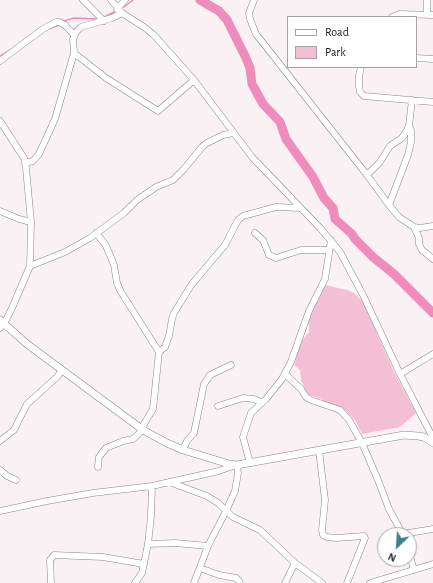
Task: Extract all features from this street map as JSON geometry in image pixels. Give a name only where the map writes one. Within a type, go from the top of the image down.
[{"type":"street","points":[[83,0],[104,21]]},
{"type":"street","points":[[111,0],[120,11],[154,35],[194,80],[252,157],[340,252],[433,438]]},
{"type":"street","points":[[25,163],[33,161],[39,154],[55,119],[74,53],[74,35],[81,27],[112,18],[120,11],[125,0]]},
{"type":"street","points":[[254,0],[249,13],[256,34],[389,204],[399,216],[414,227],[420,228],[433,226]]},
{"type":"street","points":[[394,16],[399,14],[430,14],[427,0]]},
{"type":"street","points":[[0,61],[43,29],[56,22],[65,25],[74,35]]},
{"type":"street","points":[[74,53],[106,78],[158,111],[194,80]]},
{"type":"street","points":[[417,58],[433,59]]},
{"type":"street","points":[[361,68],[359,86],[360,92],[363,95],[433,102]]},
{"type":"street","points":[[367,175],[380,162],[390,146],[402,138],[409,126],[412,100]]},
{"type":"street","points":[[0,121],[24,158],[31,222],[30,266],[1,324],[143,430],[183,450],[235,465]]},
{"type":"street","points":[[389,204],[408,155],[411,142],[411,130],[409,126]]},
{"type":"street","points":[[30,266],[65,252],[90,238],[124,213],[136,200],[156,187],[173,180],[184,170],[202,147],[207,143],[223,135],[233,133]]},
{"type":"street","points":[[159,352],[165,347],[168,341],[172,319],[181,301],[203,270],[225,245],[238,220],[243,216],[276,207],[300,208]]},
{"type":"street","points":[[0,211],[31,222]]},
{"type":"street","points":[[414,227],[422,250],[433,259]]},
{"type":"street","points":[[96,233],[110,255],[114,265],[117,283],[121,292],[159,352],[153,408],[144,424],[143,430],[133,439],[123,441],[106,448],[99,457],[98,467]]},
{"type":"street","points":[[255,233],[262,240],[269,255],[276,258],[301,250],[329,250]]},
{"type":"street","points":[[250,463],[243,436],[251,413],[262,403],[285,374],[291,362],[309,311],[325,280],[330,240]]},
{"type":"street","points":[[400,374],[433,354]]},
{"type":"street","points":[[183,450],[187,441],[194,433],[204,384],[210,375],[231,365]]},
{"type":"street","points":[[0,441],[14,430],[27,404],[62,370]]},
{"type":"street","points":[[285,374],[306,397],[340,410],[349,420],[362,443],[389,509],[399,527]]},
{"type":"street","points":[[218,406],[243,398],[254,399],[262,403]]},
{"type":"street","points":[[0,511],[93,493],[152,486],[219,471],[235,465],[412,435],[424,437],[433,443]]},
{"type":"street","points":[[319,450],[325,500],[322,530],[323,535],[326,537],[336,538],[364,536],[365,538],[347,583]]},
{"type":"street","points":[[194,583],[208,546],[226,511],[236,486],[238,473],[235,465]]},
{"type":"street","points":[[0,470],[7,476],[16,480]]},
{"type":"street","points":[[168,482],[207,496],[238,520],[260,530],[295,563],[322,583]]},
{"type":"street","points":[[135,583],[142,573],[148,544],[152,486]]},
{"type":"street","points":[[417,532],[433,529]]},
{"type":"street","points":[[148,544],[175,543],[208,546]]},
{"type":"street","points":[[50,583],[50,560],[54,555],[103,557],[144,564]]},
{"type":"street","points":[[285,583],[295,563]]},
{"type":"street","points":[[370,583],[433,564]]},
{"type":"street","points":[[200,568],[219,575],[236,578],[240,583]]},
{"type":"green space","points":[[325,285],[354,293],[363,302],[394,372],[416,413],[400,427],[362,434],[355,420],[345,410],[326,405],[322,399],[307,394],[301,380],[300,370],[295,366],[296,351],[300,343],[309,332],[309,318],[316,300]]},
{"type":"waterway","points":[[124,7],[133,0]]},
{"type":"waterway","points":[[200,0],[219,11],[227,20],[250,68],[252,84],[263,104],[280,122],[286,139],[313,177],[324,198],[333,208],[335,219],[433,313]]},
{"type":"waterway","points":[[104,17],[114,12]]},
{"type":"waterway","points":[[64,21],[74,18],[97,19]]},
{"type":"waterway","points":[[44,31],[59,25]]},
{"type":"waterway","points":[[0,56],[12,49]]}]
